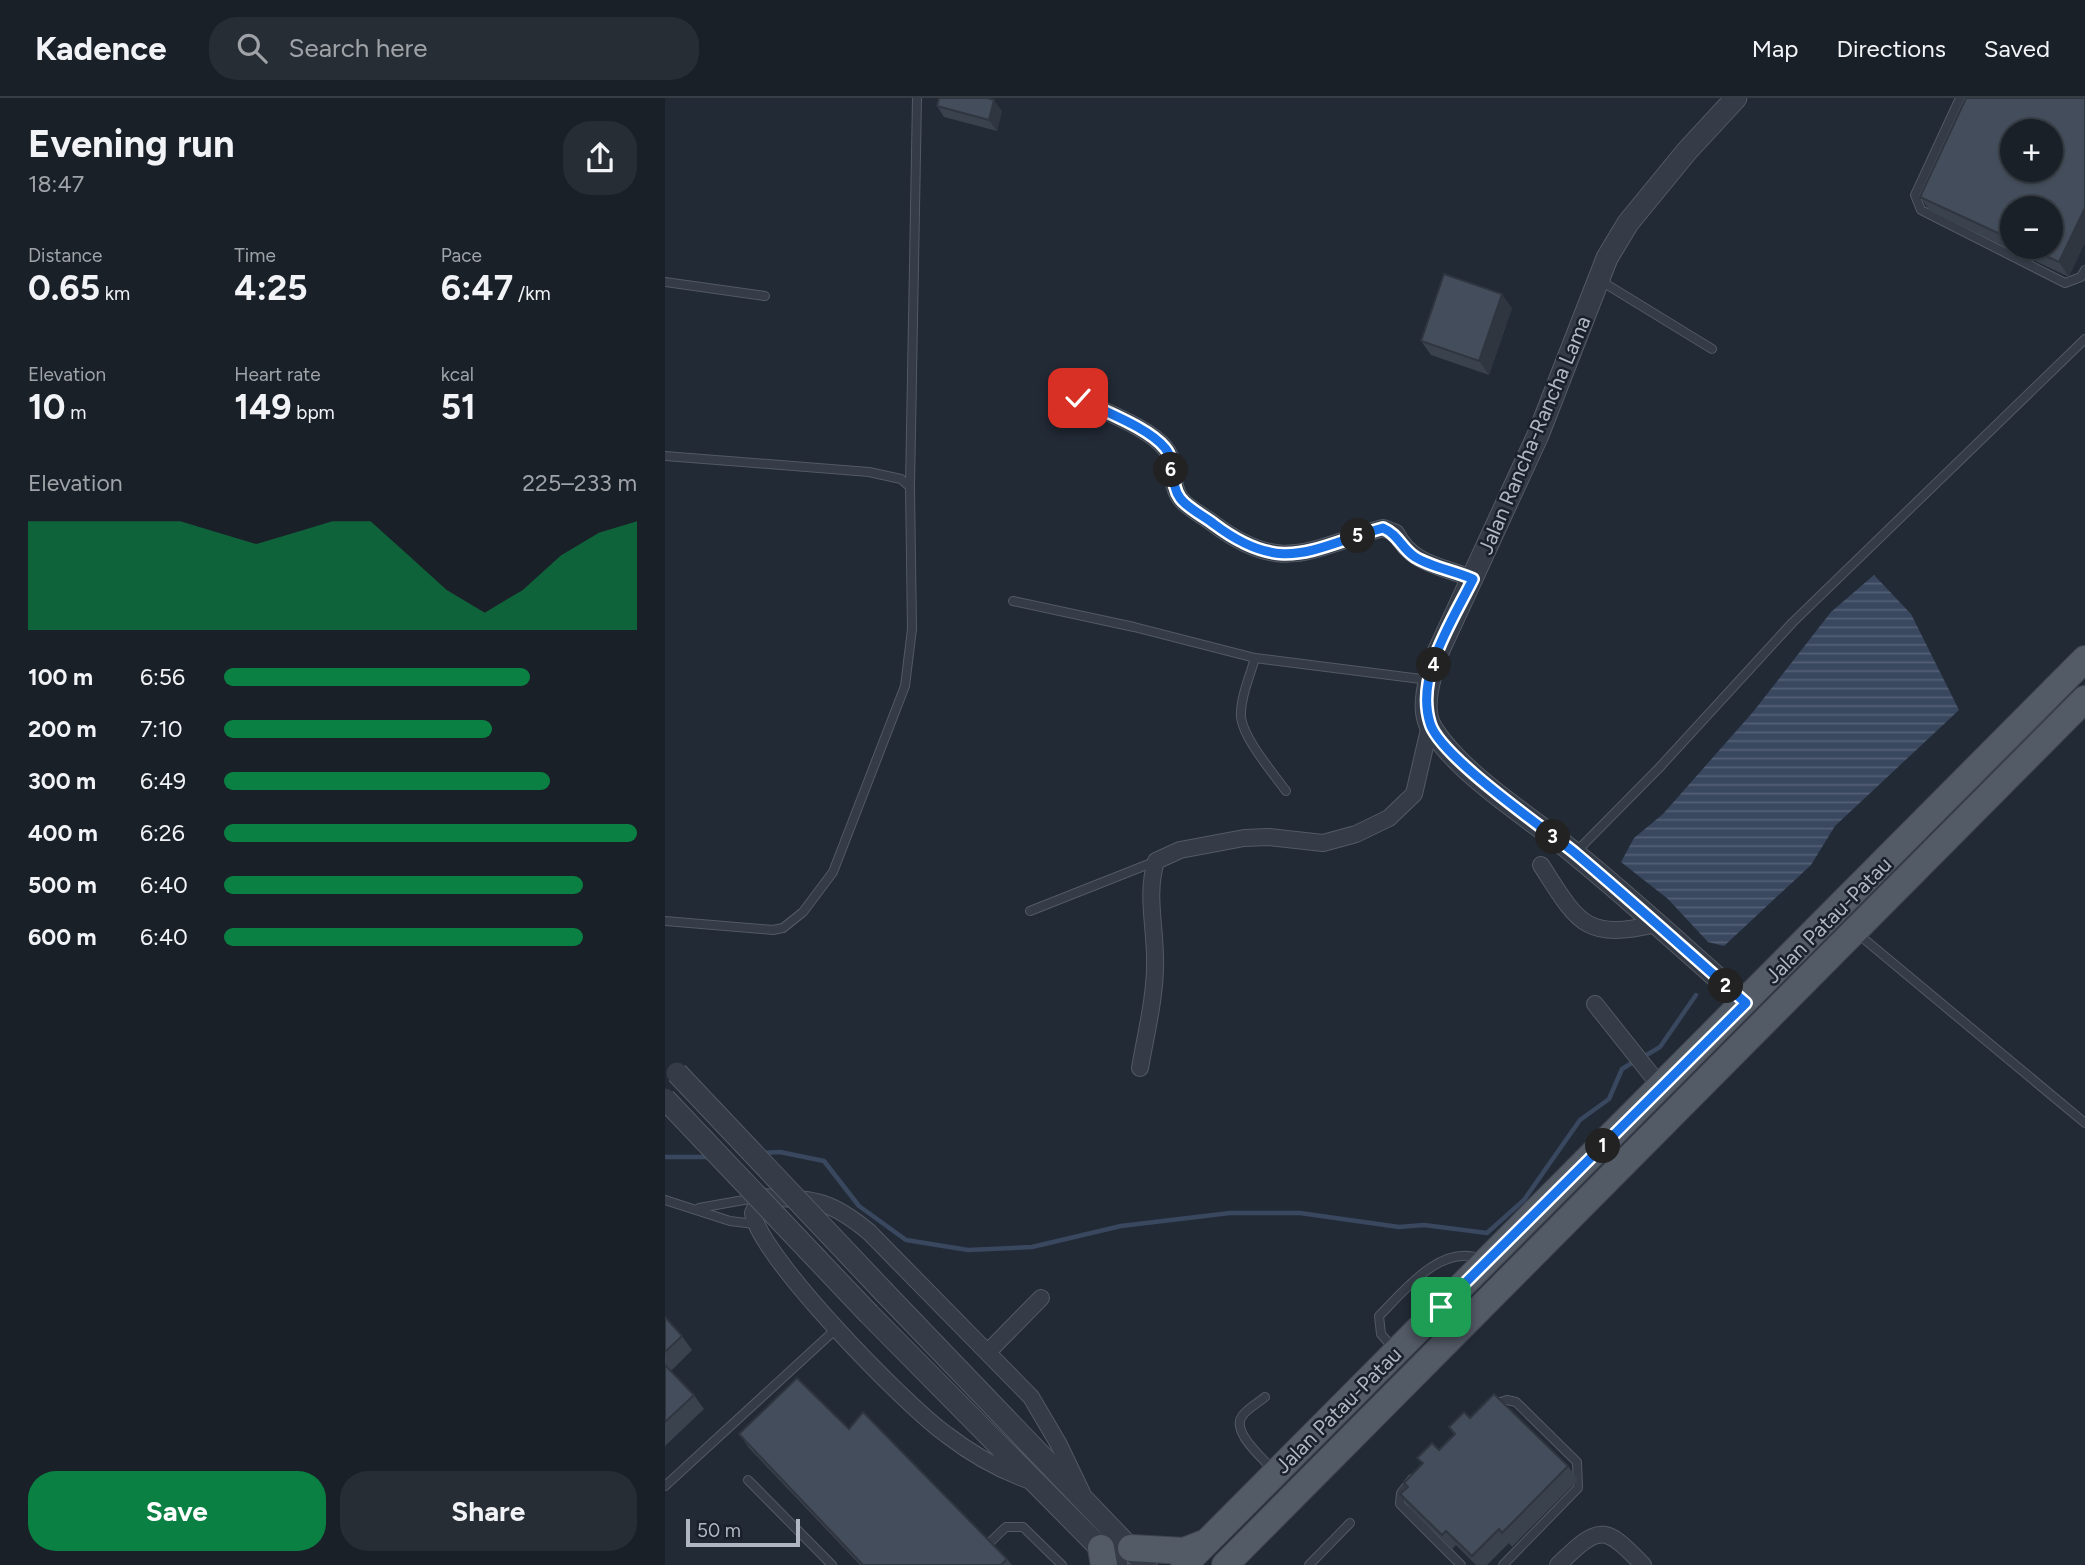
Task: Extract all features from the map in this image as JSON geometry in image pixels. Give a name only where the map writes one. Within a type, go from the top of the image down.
[{"type":"main road","name":"Jalan Patau-Patau","points":[[1184,1565],[1746,1003],[2085,659]]},
{"type":"main road","name":"Jalan Patau-Patau","points":[[1225,1565],[2085,699]]},
{"type":"main road","points":[[1120,1558],[1184,1551],[1207,1542]]},
{"type":"street","name":"Jalan Rancha-Rancha Lama","points":[[1430,725],[1429,680],[1439,650],[1538,435],[1607,258],[1628,223],[1687,151],[1737,98]]},
{"type":"street","points":[[1078,398],[1155,438],[1168,451],[1171,482],[1181,500],[1245,545],[1274,553],[1297,555],[1383,528],[1396,533],[1404,549],[1418,559],[1473,579]]},
{"type":"street","points":[[1430,725],[1453,755],[1575,853],[1746,1003]]},
{"type":"street","points":[[1140,1068],[1156,960],[1150,881],[1156,861],[1179,850],[1214,846],[1244,838],[1269,836],[1323,843],[1356,834],[1389,818],[1414,794],[1430,725]]},
{"type":"street","points":[[1541,865],[1582,921],[1600,931],[1621,933],[1656,925]]},
{"type":"street","points":[[1595,1004],[1661,1087]]},
{"type":"street","points":[[671,1068],[1085,1498]]},
{"type":"street","points":[[665,1099],[869,1314],[1039,1484],[1120,1558]]},
{"type":"street","points":[[1039,1484],[1001,1471],[944,1433],[836,1329],[770,1250],[754,1224],[753,1213],[761,1197],[815,1200],[842,1210],[869,1232],[1031,1398],[1120,1558]]},
{"type":"street","points":[[988,1352],[1041,1298]]},
{"type":"street","points":[[1558,1565],[1592,1536],[1606,1534],[1620,1539],[1643,1565]]},
{"type":"lane","points":[[665,921],[783,928],[803,912],[833,872],[905,686],[912,629],[910,487],[917,98]]},
{"type":"lane","points":[[1960,98],[1915,195],[1921,210],[2065,283],[2081,277],[2085,270]]},
{"type":"lane","points":[[1599,279],[1712,349]]},
{"type":"lane","points":[[665,282],[765,296]]},
{"type":"lane","points":[[1575,853],[1659,768],[1793,622],[2085,339]]},
{"type":"lane","points":[[665,456],[888,474],[901,479],[910,487]]},
{"type":"lane","points":[[1013,601],[1255,658],[1429,680]]},
{"type":"lane","points":[[1255,658],[1241,720],[1248,736],[1286,791]]},
{"type":"lane","points":[[1030,911],[1156,861]]},
{"type":"lane","points":[[1855,933],[2085,1123]]},
{"type":"lane","points":[[696,1208],[761,1197]]},
{"type":"lane","points":[[665,1200],[730,1221],[754,1224]]},
{"type":"lane","points":[[1396,1352],[1378,1327],[1379,1316],[1400,1295],[1432,1267],[1453,1257],[1469,1255],[1487,1262]]},
{"type":"lane","points":[[665,1486],[836,1329]]},
{"type":"lane","points":[[1265,1397],[1242,1415],[1240,1427],[1245,1438],[1276,1473]]},
{"type":"lane","points":[[1488,1410],[1498,1401],[1516,1402],[1577,1462],[1579,1470],[1578,1488],[1503,1565]]},
{"type":"lane","points":[[1418,1473],[1401,1493],[1400,1504],[1461,1565]]},
{"type":"lane","points":[[748,1480],[832,1565]]},
{"type":"lane","points":[[1309,1565],[1350,1522]]},
{"type":"lane","points":[[983,1555],[1002,1530],[1014,1526],[1031,1533],[1062,1565]]},
{"type":"water","points":[[1874,575],[1911,614],[1959,710],[1835,826],[1811,865],[1724,946],[1708,942],[1668,899],[1621,862],[1634,838],[1663,814],[1753,712],[1831,612]]},
{"type":"building","points":[[939,98],[994,100],[989,120],[937,106]]},
{"type":"building","points":[[1966,98],[2085,98],[2085,208],[2063,254],[2063,196],[2000,196],[2000,234],[1920,197]]},
{"type":"building","points":[[1444,274],[1502,294],[1479,361],[1421,341]]},
{"type":"building","points":[[665,1317],[682,1336],[665,1352]]},
{"type":"building","points":[[665,1365],[694,1395],[665,1422]]},
{"type":"building","points":[[797,1378],[849,1429],[863,1412],[1007,1559],[1001,1565],[863,1565],[739,1434]]},
{"type":"building","points":[[1494,1394],[1568,1466],[1502,1533],[1499,1529],[1472,1556],[1446,1531],[1442,1535],[1400,1494],[1408,1487],[1404,1483],[1423,1463],[1417,1458],[1432,1443],[1439,1450],[1455,1434],[1449,1427],[1464,1412],[1470,1418]]},
{"type":"waterway","points":[[1643,1057],[1660,1047],[1696,995]]},
{"type":"waterway","points":[[762,1153],[780,1152],[824,1161],[859,1206],[906,1240],[968,1250],[1032,1247],[1121,1226],[1230,1213],[1300,1213],[1399,1227],[1424,1225],[1487,1233],[1524,1200],[1580,1120],[1609,1099],[1622,1069],[1635,1061]]},
{"type":"waterway","points":[[665,1157],[712,1157]]},
{"type":"route","points":[[1078,398],[1155,438],[1168,451],[1171,482],[1181,500],[1237,541],[1254,549],[1297,555],[1383,528],[1396,533],[1404,549],[1418,559],[1473,579],[1439,650],[1429,680],[1430,725],[1453,755],[1575,853],[1746,1003],[1441,1307]]}]
